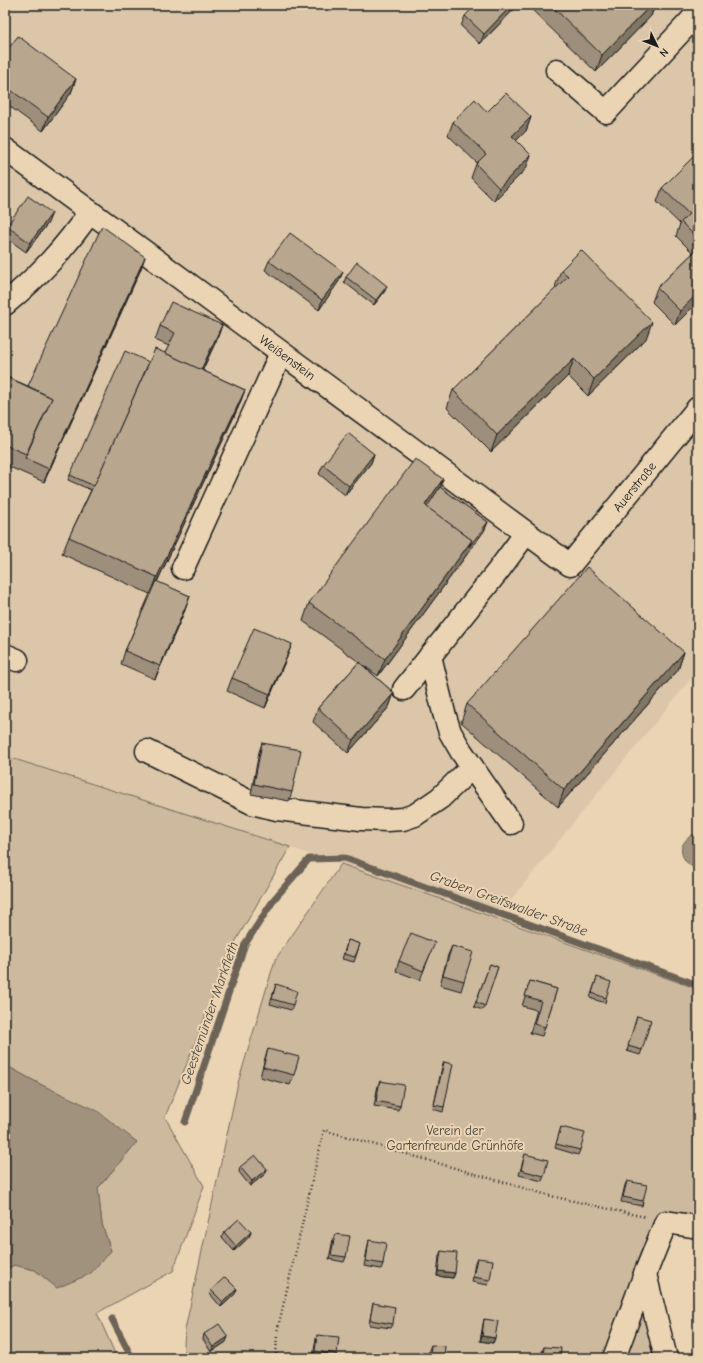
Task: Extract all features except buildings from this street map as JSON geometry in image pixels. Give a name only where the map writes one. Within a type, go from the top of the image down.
[{"type":"street","points":[[557,70],[606,112],[698,13]]},
{"type":"street","name":"Weißenstein","points":[[5,149],[570,565]]},
{"type":"street","points":[[5,304],[34,279],[60,253],[90,212]]},
{"type":"street","points":[[183,568],[281,353]]},
{"type":"street","name":"Auerstraße","points":[[570,565],[698,408]]},
{"type":"street","points":[[404,689],[498,571],[526,533]]},
{"type":"street","points":[[430,656],[450,732],[472,767],[511,823]]},
{"type":"street","points":[[147,751],[252,803],[277,809],[361,819],[403,819],[415,815],[440,798],[472,767]]},
{"type":"street","points":[[614,1358],[666,1222],[698,1227]]},
{"type":"street","points":[[645,1274],[666,1358]]},
{"type":"path","points":[[276,1358],[277,1332],[324,1130],[551,1196],[666,1222]]},
{"type":"shaded area","points":[[5,5],[698,5],[698,670],[496,918],[341,864],[5,756]]},
{"type":"shaded area","points":[[698,833],[698,870],[691,866],[682,856],[682,847],[686,840]]},
{"type":"shaded area","points":[[5,1065],[40,1084],[96,1110],[137,1142],[98,1188],[102,1224],[111,1251],[90,1274],[57,1288],[35,1270],[14,1265],[5,1270]]},
{"type":"green space","points":[[5,756],[290,847],[230,951],[165,1117],[204,1186],[173,1271],[97,1313],[117,1358],[5,1358],[5,1270],[14,1265],[35,1270],[57,1288],[111,1251],[102,1224],[98,1188],[137,1142],[40,1084],[5,1065]]},
{"type":"green space","name":"Verein der Gartenfreunde Grünhöfe","points":[[341,864],[698,989],[698,1236],[675,1232],[653,1277],[674,1358],[183,1358],[185,1330],[238,1083],[275,960]]},
{"type":"waterway","name":"Graben Greifswalder Straße","points":[[185,1122],[245,944],[275,898],[309,859],[345,858],[698,985]]},
{"type":"waterway","name":"Geestemünder Markfleth","points":[[112,1319],[132,1358]]}]
